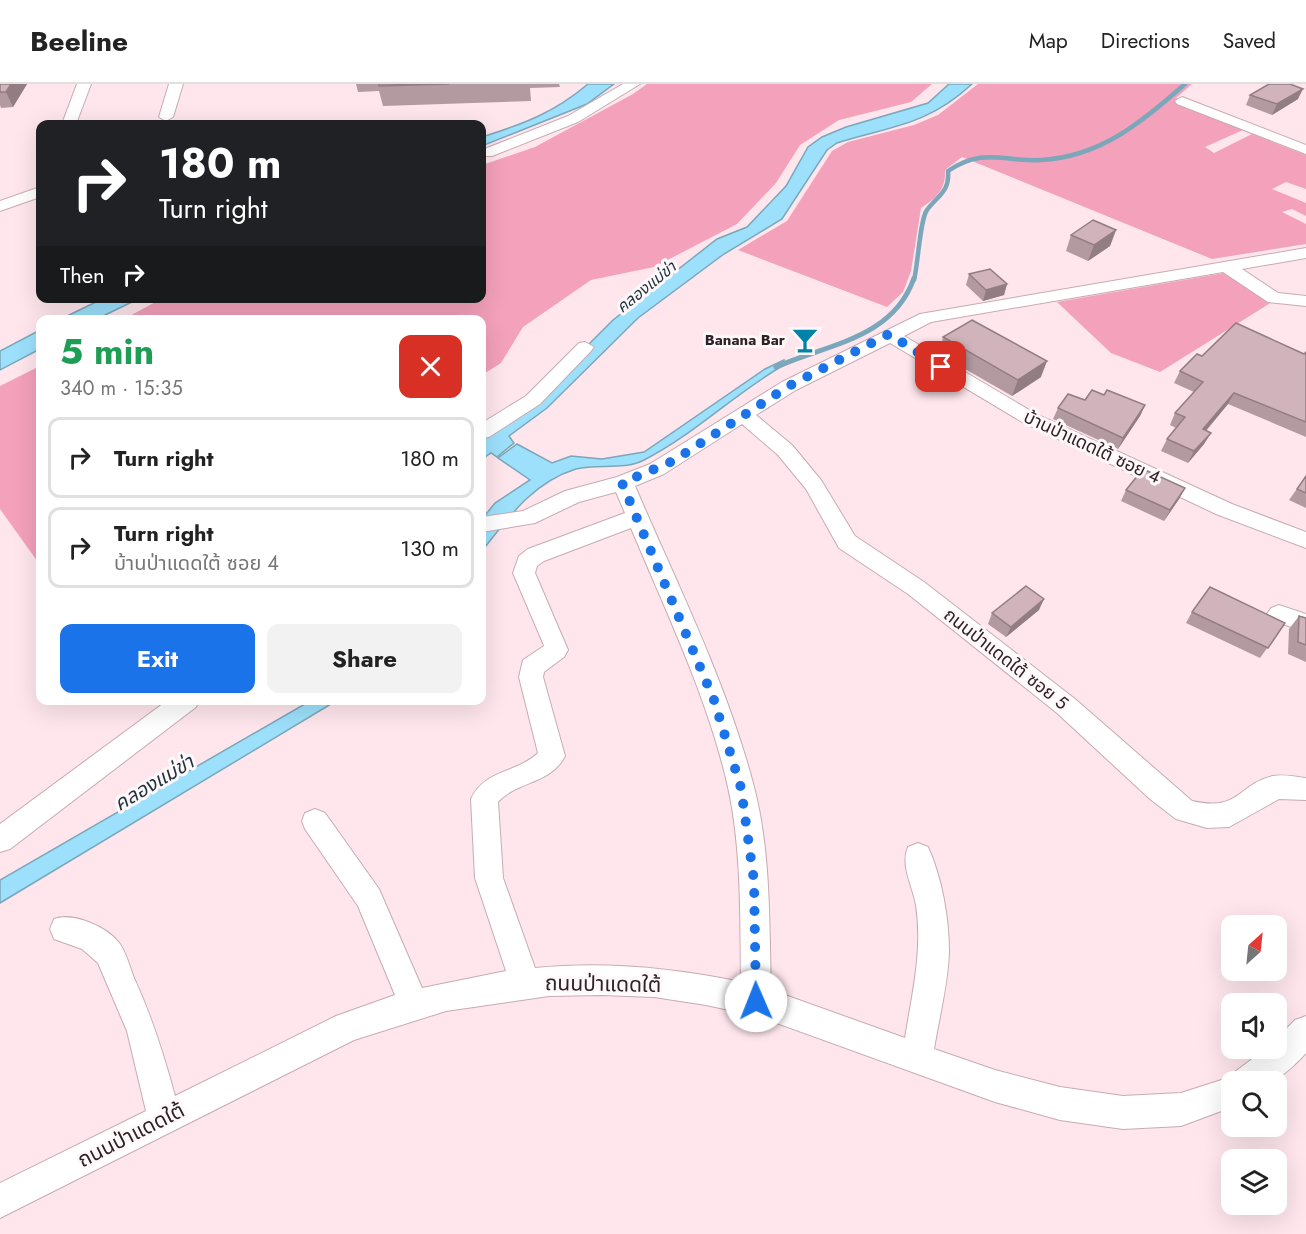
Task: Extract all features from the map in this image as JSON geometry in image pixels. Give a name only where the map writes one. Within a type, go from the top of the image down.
[{"type":"street","points":[[70,120],[84,84]]},
{"type":"street","points":[[166,117],[176,84]]},
{"type":"street","points":[[487,153],[573,119],[633,84]]},
{"type":"street","points":[[1182,101],[1306,150]]},
{"type":"street","points":[[0,206],[36,193]]},
{"type":"street","points":[[486,523],[527,518],[584,492],[622,483],[673,461],[742,414],[789,386],[915,322],[938,315],[1306,253]]},
{"type":"street","points":[[1227,267],[1274,298],[1306,301]]},
{"type":"street","name":"บ้านป่าแดดใต้ ซอย 4","points":[[889,334],[1029,418],[1224,509],[1306,540]]},
{"type":"street","points":[[486,429],[533,400],[585,347]]},
{"type":"street","name":"ถนนป่าแดดใต้ ซอย 5","points":[[742,414],[785,450],[814,485],[847,542],[916,588],[1066,706],[1159,791],[1185,811],[1207,816],[1229,815],[1275,787],[1306,789]]},
{"type":"street","points":[[622,483],[714,700],[741,788],[754,881],[756,1001]]},
{"type":"street","points":[[525,983],[489,878],[484,799],[491,789],[543,767],[552,756],[531,677],[532,667],[552,655],[556,650],[555,643],[524,573],[527,562],[536,555],[637,517]]},
{"type":"street","points":[[1279,614],[1306,623]]},
{"type":"street","points":[[0,840],[180,705]]},
{"type":"street","points":[[315,821],[369,898],[412,1003]]},
{"type":"street","points":[[917,1057],[934,953],[930,905],[918,856]]},
{"type":"street","points":[[64,929],[91,938],[109,953],[141,1032],[164,1118]]},
{"type":"street","name":"ถนนป่าแดดใต้","points":[[0,1202],[316,1041],[412,1003],[448,994],[525,983],[567,981],[650,983],[756,1001],[1038,1099],[1080,1108],[1119,1112],[1159,1111],[1194,1106],[1221,1095]]},
{"type":"street","points":[[1262,1071],[1278,1060],[1306,1031]]},
{"type":"shaded area","points":[[647,84],[932,84],[911,102],[839,120],[800,145],[776,183],[737,224],[654,267],[591,280],[523,327],[501,363],[486,372],[486,315],[131,315],[154,303],[486,303],[486,164],[535,147],[633,94]]},
{"type":"shaded area","points":[[978,84],[1192,84],[1176,98],[1243,130],[1205,147],[1214,153],[1252,134],[1306,155],[1306,189],[1286,182],[1272,189],[1306,203],[1306,216],[1292,209],[1282,212],[1306,224],[1306,244],[1212,259],[962,157],[945,170],[944,183],[939,193],[921,208],[911,271],[903,292],[887,307],[738,250],[787,221],[832,151],[848,142],[914,125],[938,115]]},
{"type":"shaded area","points":[[1224,273],[1272,302],[1160,372],[1111,353],[1057,302]]},
{"type":"shaded area","points":[[36,368],[36,559],[0,509],[0,386]]},
{"type":"water","points":[[588,84],[614,84],[587,104],[486,144],[486,136],[538,116]]},
{"type":"water","points":[[949,84],[972,84],[956,98],[924,116],[892,128],[837,143],[827,150],[782,219],[724,254],[638,318],[547,408],[509,436],[514,443],[497,457],[491,453],[486,456],[486,432],[497,426],[561,372],[613,320],[717,239],[747,227],[786,186],[808,147],[822,137],[846,127],[928,103]]},
{"type":"water","points":[[94,303],[130,303],[105,315],[69,315]]},
{"type":"water","points":[[36,332],[36,351],[0,370],[0,351]]},
{"type":"water","points":[[784,360],[784,365],[663,450],[644,460],[628,465],[584,467],[547,483],[523,502],[486,546],[486,514],[495,503],[530,480],[498,458],[517,444],[552,463],[571,456],[602,459],[644,452],[765,369]]},
{"type":"water","points":[[303,705],[329,705],[0,903],[0,880]]},
{"type":"building","points":[[0,84],[11,84],[6,92],[0,92]]},
{"type":"building","points":[[379,84],[449,84],[379,86]]},
{"type":"building","points":[[1269,84],[1290,84],[1303,89],[1277,104],[1250,95]]},
{"type":"building","points":[[1093,220],[1116,230],[1094,245],[1071,235]]},
{"type":"building","points":[[990,269],[1007,284],[986,290],[969,274]]},
{"type":"building","points":[[972,320],[1047,361],[1018,380],[943,337]]},
{"type":"building","points":[[1236,323],[1304,354],[1306,352],[1306,422],[1234,393],[1203,429],[1211,433],[1194,451],[1167,439],[1185,417],[1175,413],[1203,382],[1180,371],[1197,354],[1202,356]]},
{"type":"building","points":[[1092,390],[1104,395],[1107,390],[1145,405],[1123,438],[1058,408],[1068,394],[1085,400]]},
{"type":"building","points":[[1143,469],[1185,488],[1170,510],[1126,490]]},
{"type":"building","points":[[1306,476],[1306,493],[1297,489]]},
{"type":"building","points":[[1026,586],[1044,599],[1011,627],[992,613]]},
{"type":"building","points":[[1210,587],[1285,623],[1268,648],[1192,612]]},
{"type":"building","points":[[1299,616],[1306,618],[1306,645],[1298,642]]},
{"type":"waterway","points":[[914,280],[925,215],[945,189],[948,171],[972,159],[994,157],[1041,160],[1083,152],[1120,135],[1137,124],[1185,84]]},
{"type":"waterway","points":[[776,367],[837,345],[875,327],[891,314],[904,298],[914,278]]},
{"type":"place","name":"Banana Bar","points":[[805,340]]},
{"type":"route","points":[[756,1001],[754,881],[741,788],[714,700],[622,483],[639,478],[673,461],[742,414],[789,386],[889,334],[941,367]]},
{"type":"water label","name":"คลองแม่ข่า","points":[[646,287]]},
{"type":"water label","name":"คลองแม่ข่า","points":[[154,783]]}]
